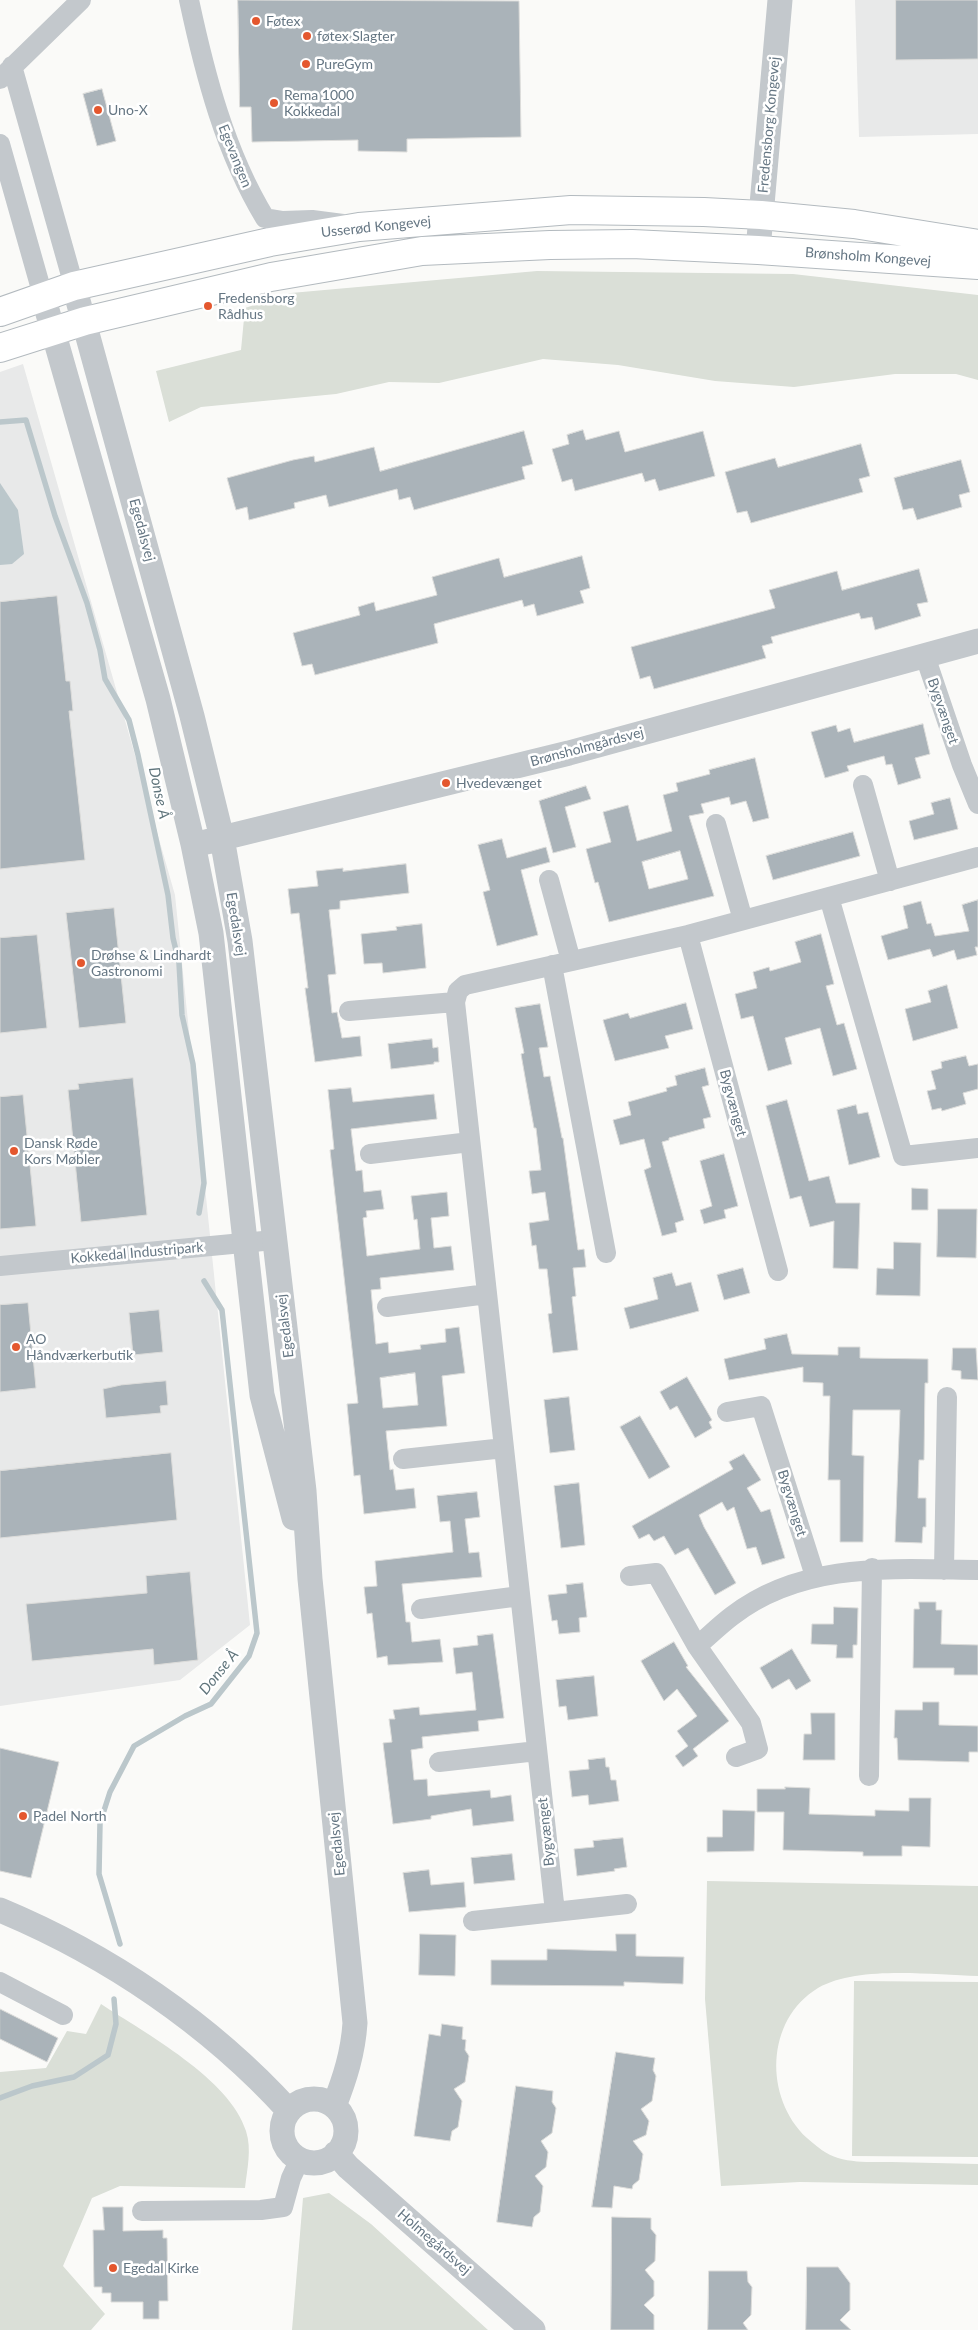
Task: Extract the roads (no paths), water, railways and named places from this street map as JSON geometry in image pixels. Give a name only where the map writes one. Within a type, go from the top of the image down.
[{"type":"main road","name":"Usserød Kongevej","points":[[0,312],[74,286],[270,242],[359,227],[571,210],[761,215]]},
{"type":"main road","name":"Brønsholm Kongevej","points":[[761,215],[854,224],[978,244]]},
{"type":"main road","points":[[0,348],[85,321],[271,277],[422,252],[550,245],[632,244],[758,250]]},
{"type":"main road","name":"Brønsholm Kongevej","points":[[758,250],[978,265]]},
{"type":"street","points":[[74,286],[6,72],[81,0]]},
{"type":"street","name":"Egevangen","points":[[189,0],[222,124],[247,188],[265,218],[283,221],[312,220],[359,227]]},
{"type":"street","name":"Fredensborg Kongevej","points":[[758,250],[780,0]]},
{"type":"street","points":[[0,144],[43,296]]},
{"type":"street","name":"Egedalsvej","points":[[74,286],[192,716],[222,838],[240,942],[298,1441],[355,2023],[353,2048],[348,2070],[334,2106]]},
{"type":"street","name":"Egedalsvej","points":[[43,296],[158,699],[194,844],[212,933],[262,1395],[310,1578]]},
{"type":"street","name":"Brønsholmgårdsvej","points":[[194,844],[569,753],[978,641]]},
{"type":"street","name":"Bygvænget","points":[[925,656],[970,763],[978,804]]},
{"type":"street","points":[[863,785],[890,881]]},
{"type":"street","points":[[716,824],[743,920]]},
{"type":"street","points":[[349,1011],[455,1002],[458,991],[465,985],[688,935],[978,857]]},
{"type":"street","points":[[549,880],[606,1253]]},
{"type":"street","points":[[829,897],[903,1156],[978,1148]]},
{"type":"street","name":"Bygvænget","points":[[688,935],[778,1271]]},
{"type":"street","name":"Bygvænget","points":[[455,1002],[555,1912]]},
{"type":"street","points":[[370,1154],[470,1142]]},
{"type":"street","name":"Kokkedal Industripark","points":[[0,1266],[274,1240]]},
{"type":"street","points":[[245,1243],[263,1256],[283,1405],[298,1441]]},
{"type":"street","points":[[387,1307],[487,1294]]},
{"type":"street","points":[[944,1570],[947,1397]]},
{"type":"street","name":"Bygvænget","points":[[727,1412],[761,1406],[815,1576]]},
{"type":"street","points":[[403,1459],[504,1448]]},
{"type":"street","points":[[868,1776],[872,1568]]},
{"type":"street","points":[[697,1646],[733,1615],[773,1592],[815,1576],[872,1568],[978,1570]]},
{"type":"street","points":[[630,1576],[656,1574],[697,1646],[750,1722],[758,1749],[736,1757]]},
{"type":"street","points":[[422,1609],[520,1596]]},
{"type":"street","points":[[439,1762],[537,1751]]},
{"type":"street","points":[[473,1921],[627,1904]]},
{"type":"street","points":[[0,1910],[32,1923],[104,1962],[171,2007],[222,2047],[288,2111]]},
{"type":"street","points":[[0,1982],[64,2015]]},
{"type":"street","points":[[314,2099],[325,2101],[334,2106],[342,2116],[345,2129],[343,2142],[336,2153],[319,2162],[300,2159],[291,2153],[284,2144],[283,2127],[288,2111],[296,2104],[314,2099]]},
{"type":"street","name":"Holmegårdsvej","points":[[336,2153],[348,2167],[533,2330]]},
{"type":"street","points":[[142,2211],[261,2210],[283,2207],[290,2178],[300,2159]]},
{"type":"waterway","name":"Donse Å","points":[[0,422],[26,420],[55,516],[87,603],[100,650],[105,679],[129,720],[138,755],[168,895],[173,938],[179,963],[182,1015],[193,1064],[204,1183],[199,1213]]},
{"type":"waterway","name":"Donse Å","points":[[120,1944],[99,1874],[100,1823],[110,1792],[134,1746],[185,1716],[211,1704],[249,1656],[257,1633],[222,1310],[204,1281]]},
{"type":"waterway","name":"Donse Å","points":[[0,2098],[32,2086],[74,2077],[108,2055],[116,2024],[114,1999]]},
{"type":"place","name":"Føtex","points":[[256,21]]},
{"type":"place","name":"føtex Slagter","points":[[307,36]]},
{"type":"place","name":"PureGym","points":[[306,64]]},
{"type":"place","name":"Rema 1000 Kokkedal","points":[[274,103]]},
{"type":"place","name":"Uno-X","points":[[98,110]]},
{"type":"place","name":"Fredensborg Rådhus","points":[[208,306]]},
{"type":"place","name":"Hvedevænget","points":[[446,783]]},
{"type":"place","name":"Drøhse & Lindhardt Gastronomi","points":[[81,963]]},
{"type":"place","name":"Dansk Røde Kors Møbler","points":[[14,1151]]},
{"type":"place","name":"AO Håndværkerbutik","points":[[16,1347]]},
{"type":"place","name":"Padel North","points":[[23,1816]]},
{"type":"place","name":"Egedal Kirke","points":[[113,2268]]}]
